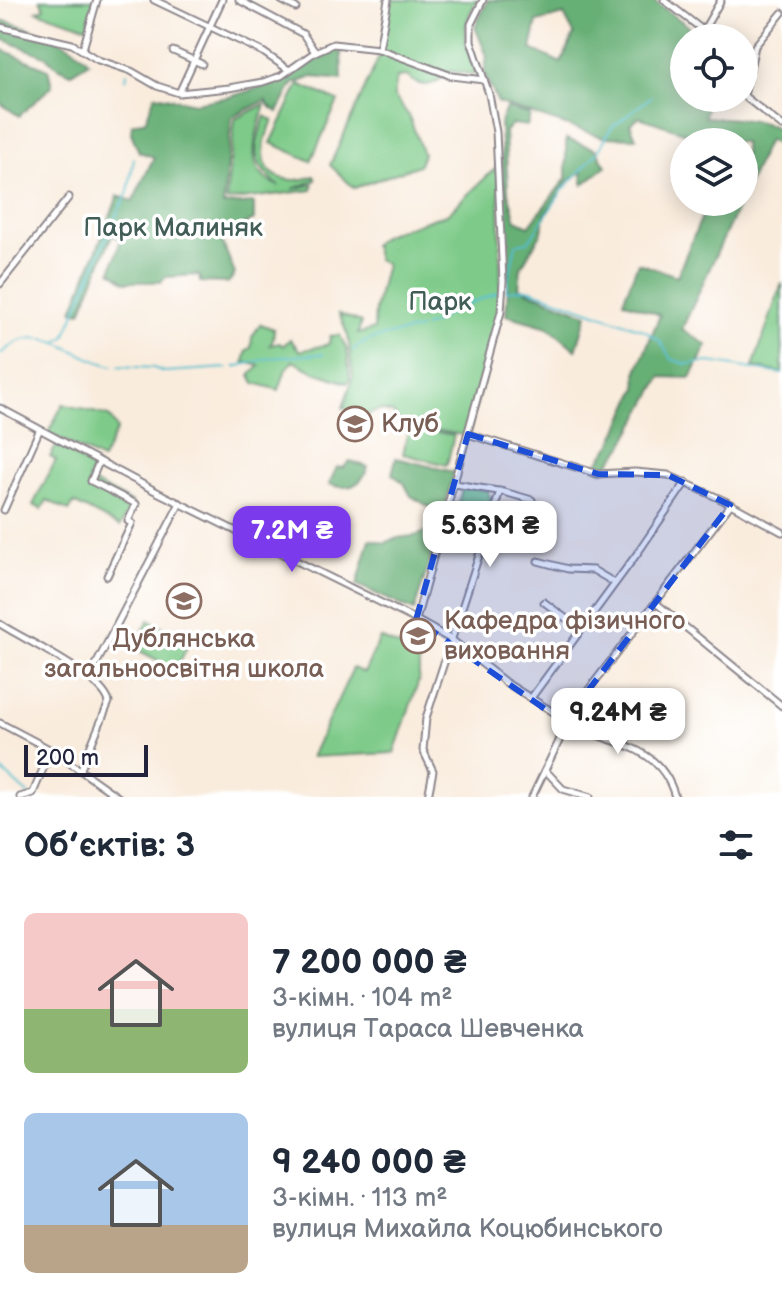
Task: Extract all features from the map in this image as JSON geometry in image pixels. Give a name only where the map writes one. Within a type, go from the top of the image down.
[{"type":"street","points":[[83,49],[97,0]]},
{"type":"street","points":[[154,0],[263,52],[289,70]]},
{"type":"street","points":[[179,93],[192,59],[222,0]]},
{"type":"street","points":[[239,0],[303,34],[315,52]]},
{"type":"street","points":[[281,0],[296,8]]},
{"type":"street","points":[[379,49],[388,0]]},
{"type":"street","points":[[416,620],[501,312],[503,281],[499,165],[493,112],[470,32],[483,0]]},
{"type":"street","points":[[664,0],[694,24]]},
{"type":"street","points":[[707,24],[721,0]]},
{"type":"street","points":[[758,43],[779,23],[782,13]]},
{"type":"street","points":[[0,27],[83,49],[98,60],[179,93],[263,82],[333,44],[379,49],[452,76],[484,80]]},
{"type":"street","points":[[173,51],[202,64]]},
{"type":"street","points":[[758,107],[782,126]]},
{"type":"street","points":[[0,284],[69,197]]},
{"type":"street","points":[[0,408],[99,462],[452,640],[505,682],[558,715],[563,722],[640,751],[665,775],[675,797]]},
{"type":"street","points":[[4,510],[39,431]]},
{"type":"street","points":[[468,434],[598,474],[653,472],[686,482],[782,532]]},
{"type":"street","points":[[99,462],[91,481],[136,504],[128,521],[132,523],[107,576]]},
{"type":"street","points":[[531,698],[686,482]]},
{"type":"street","points":[[455,484],[532,500]]},
{"type":"street","points":[[428,797],[433,771],[423,750],[426,718],[500,491]]},
{"type":"street","points":[[89,678],[180,503]]},
{"type":"street","points":[[532,797],[561,736],[563,722],[730,505]]},
{"type":"street","points":[[538,561],[568,569],[593,570],[615,583]]},
{"type":"street","points":[[544,602],[580,629]]},
{"type":"street","points":[[656,603],[782,706]]},
{"type":"street","points":[[0,624],[89,678],[107,694],[109,702],[81,769]]},
{"type":"street","points":[[0,723],[53,751],[118,797]]},
{"type":"street","points":[[20,797],[33,793],[53,751]]},
{"type":"street","points":[[545,770],[563,789],[590,797]]},
{"type":"highlighted area","points":[[468,434],[598,474],[668,475],[730,505],[564,722],[416,620]]},
{"type":"green space","points":[[40,0],[94,0],[87,27],[37,11],[45,8]]},
{"type":"green space","points":[[385,0],[477,0],[467,20],[465,38],[477,75],[450,71],[435,83],[424,85],[407,76],[397,77],[394,96],[409,116],[423,154],[419,165],[354,188],[330,165],[380,55],[388,3]]},
{"type":"green space","points":[[488,0],[652,0],[685,24],[670,24],[670,112],[706,112],[705,117],[765,123],[782,131],[782,148],[768,140],[758,162],[758,128],[672,128],[639,117],[630,124],[636,138],[602,137],[498,103],[484,73],[487,56],[475,27]],"holes":[[[564,15],[574,34],[561,63],[531,49],[537,22]]]},
{"type":"green space","points":[[0,20],[61,41],[89,62],[71,73],[56,66],[47,57],[0,38]]},
{"type":"green space","points":[[0,46],[48,69],[52,86],[19,116],[0,103]]},
{"type":"green space","name":"Парк Малиняк","points":[[341,48],[342,80],[313,77],[293,84],[278,112],[266,100],[232,117],[223,205],[254,203],[254,220],[220,236],[235,274],[228,283],[200,282],[199,275],[166,277],[161,282],[126,282],[111,271],[121,239],[112,235],[81,312],[73,310],[118,196],[133,201],[154,157],[139,152],[131,133],[132,124],[146,120],[155,95],[195,103],[229,97],[285,80],[318,58]]},
{"type":"green space","points":[[299,84],[338,101],[311,161],[271,143]]},
{"type":"green space","points":[[265,104],[254,151],[259,171],[279,186],[263,170],[257,155],[258,138],[265,116],[273,120],[264,148],[269,169],[289,180],[314,176],[316,180],[293,189],[313,184],[312,190],[226,201],[235,119]]},
{"type":"green space","points":[[506,108],[530,115],[527,126],[513,124],[505,131],[508,192],[516,220],[529,226],[566,178],[566,139],[596,149],[606,166],[583,185],[582,172],[567,182],[545,215],[542,232],[521,267],[519,288],[587,314],[576,350],[548,327],[506,315],[508,287],[500,123]]},
{"type":"green space","name":"Парк","points":[[499,165],[501,311],[468,436],[401,424],[393,413],[379,410],[365,416],[343,408],[353,377],[348,336],[339,314],[361,322],[358,334],[374,329],[375,309],[386,264],[377,260],[373,245],[384,235],[447,214]]},
{"type":"green space","points":[[702,216],[734,216],[682,329],[707,345],[691,378],[661,377],[623,446],[603,471],[594,468],[612,443],[637,388],[636,373],[660,315],[623,301],[638,263],[677,276]]},
{"type":"green space","points":[[782,283],[782,373],[753,367]]},
{"type":"green space","points":[[260,324],[274,329],[270,345],[280,343],[283,346],[290,339],[300,351],[329,344],[330,336],[340,335],[347,350],[350,379],[347,383],[293,361],[286,369],[279,390],[254,383],[250,375],[260,366],[244,362]]},
{"type":"green space","points":[[63,404],[109,416],[117,429],[102,460],[48,433]]},
{"type":"green space","points":[[409,428],[454,435],[447,465],[403,454]]},
{"type":"green space","points":[[57,445],[95,464],[88,480],[132,503],[120,527],[74,503],[69,511],[47,500],[42,509],[33,505],[56,460],[50,457]]},
{"type":"green space","points":[[396,458],[454,472],[441,522],[434,520],[431,508],[411,496],[404,483],[392,474]]},
{"type":"green space","points":[[350,461],[368,467],[362,479],[348,487],[329,484],[337,467],[343,468]]},
{"type":"green space","points":[[463,486],[489,491],[488,496],[492,497],[481,537],[451,528]]},
{"type":"green space","points":[[430,529],[439,532],[414,611],[357,585],[370,539],[385,543]]},
{"type":"green space","points":[[149,620],[190,641],[176,670],[134,648]]},
{"type":"green space","points":[[380,638],[419,655],[419,680],[394,753],[311,757],[353,668],[364,673]]},
{"type":"waterway","points":[[126,79],[127,73]]},
{"type":"waterway","points":[[652,96],[611,128],[598,152],[563,190],[528,242],[516,244],[506,291],[528,289],[644,330],[660,341],[671,359],[686,364],[710,362],[782,374]]},
{"type":"waterway","points":[[56,343],[65,337],[128,192],[134,158]]},
{"type":"waterway","points":[[424,327],[453,310],[499,292]]},
{"type":"waterway","points":[[353,350],[376,338],[419,329]]},
{"type":"waterway","points":[[0,354],[16,342],[34,338],[57,343],[113,366]]},
{"type":"waterway","points":[[235,367],[270,358],[323,354]]},
{"type":"waterway","points":[[118,366],[153,368],[164,372],[228,368]]},
{"type":"waterway","points":[[0,769],[28,794]]},
{"type":"place","name":"Клуб","points":[[355,424]]},
{"type":"place","name":"Дублянська загальноосвітня школа","points":[[184,601]]},
{"type":"place","name":"Кафедра фізичного виховання","points":[[418,636]]}]
